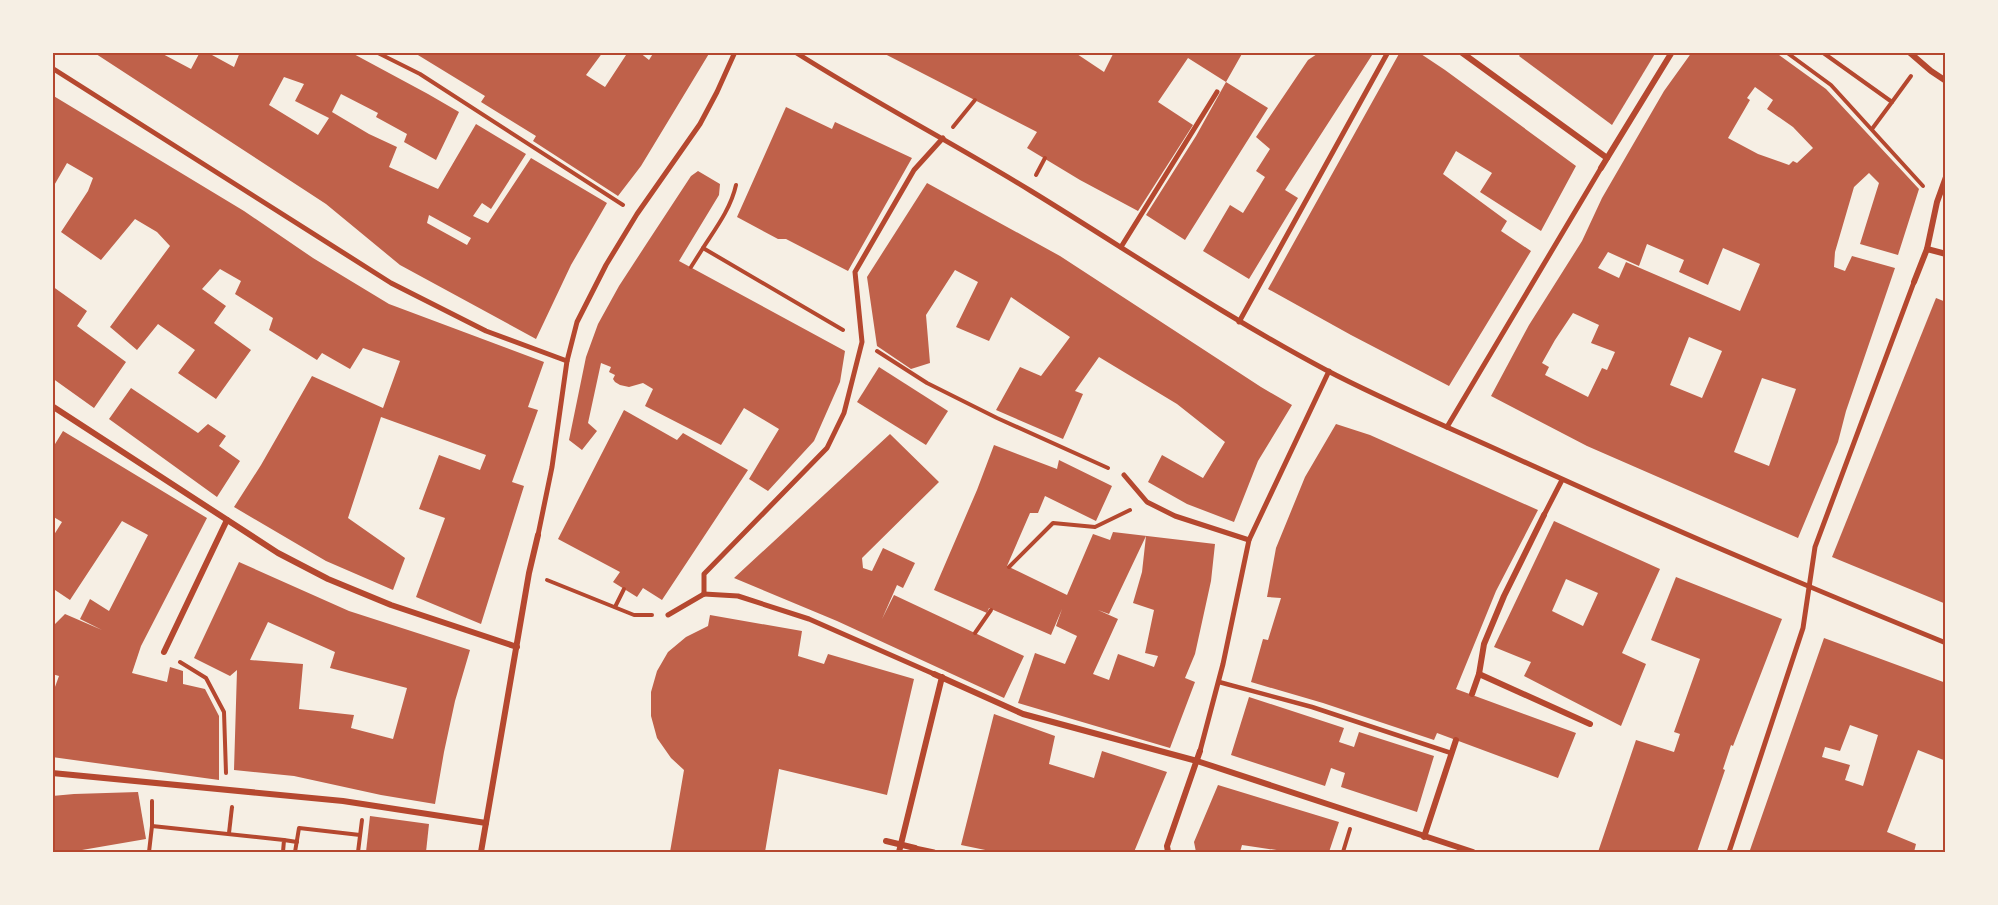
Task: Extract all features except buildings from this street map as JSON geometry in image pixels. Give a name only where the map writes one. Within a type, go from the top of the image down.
[{"type":"street","points":[[481,852],[529,573],[552,467],[567,362],[577,322],[606,265],[637,214],[700,124],[735,52]]},
{"type":"street","points":[[795,52],[854,90],[943,138],[1028,189],[1239,322],[1329,371],[1562,480],[1809,588],[1946,643]]},
{"type":"street","points":[[1239,322],[1388,52]]},
{"type":"street","points":[[1461,52],[1607,158]]},
{"type":"street","points":[[1447,427],[1600,168],[1672,52]]},
{"type":"street","points":[[1909,52],[1930,71],[1946,81]]},
{"type":"street","points":[[52,68],[391,283],[486,331],[567,362]]},
{"type":"street","points":[[1121,247],[1217,92]]},
{"type":"street","points":[[704,594],[704,574],[827,448],[843,413],[862,342],[855,272],[915,170],[943,138]]},
{"type":"street","points":[[1729,852],[1803,628],[1815,547],[1927,249],[1937,202],[1946,177]]},
{"type":"street","points":[[1927,249],[1946,254]]},
{"type":"street","points":[[1168,852],[1167,846],[1197,761],[1219,682],[1249,540],[1329,371]]},
{"type":"street","points":[[52,405],[278,553],[328,579],[391,605],[517,647]]},
{"type":"street","points":[[1124,475],[1147,502],[1175,516],[1249,540]]},
{"type":"street","points":[[1472,694],[1479,674],[1484,644],[1504,596],[1562,480]]},
{"type":"street","points":[[164,652],[227,520]]},
{"type":"street","points":[[668,615],[704,594],[738,596],[809,619],[1023,714],[1197,761],[1473,852]]},
{"type":"street","points":[[1479,674],[1590,724]]},
{"type":"street","points":[[899,852],[942,677]]},
{"type":"street","points":[[1424,837],[1456,740]]},
{"type":"street","points":[[52,773],[364,803],[486,823]]},
{"type":"street","points":[[886,841],[934,852]]},
{"type":"lane","points":[[1219,682],[1312,708],[1451,753]]},
{"type":"path","points":[[376,52],[420,74],[637,214]]},
{"type":"path","points":[[1786,52],[1831,85],[1937,202]]},
{"type":"path","points":[[1822,52],[1892,102]]},
{"type":"path","points":[[1872,129],[1921,62]]},
{"type":"path","points":[[943,138],[975,100]]},
{"type":"path","points":[[691,267],[724,214],[734,195],[736,185]]},
{"type":"path","points":[[703,248],[927,383],[997,418],[1124,475]]},
{"type":"path","points":[[1009,567],[1053,523],[1095,527],[1147,502]]},
{"type":"path","points":[[529,573],[634,615],[668,615]]},
{"type":"path","points":[[615,607],[624,589]]},
{"type":"path","points":[[975,633],[991,610]]},
{"type":"path","points":[[164,652],[206,678],[224,712],[226,791]]},
{"type":"path","points":[[149,852],[152,826],[152,782]]},
{"type":"path","points":[[358,852],[364,803]]},
{"type":"path","points":[[229,833],[230,821]]},
{"type":"path","points":[[152,826],[297,842]]},
{"type":"path","points":[[295,852],[298,828],[360,835]]},
{"type":"path","points":[[283,852],[284,840]]}]
